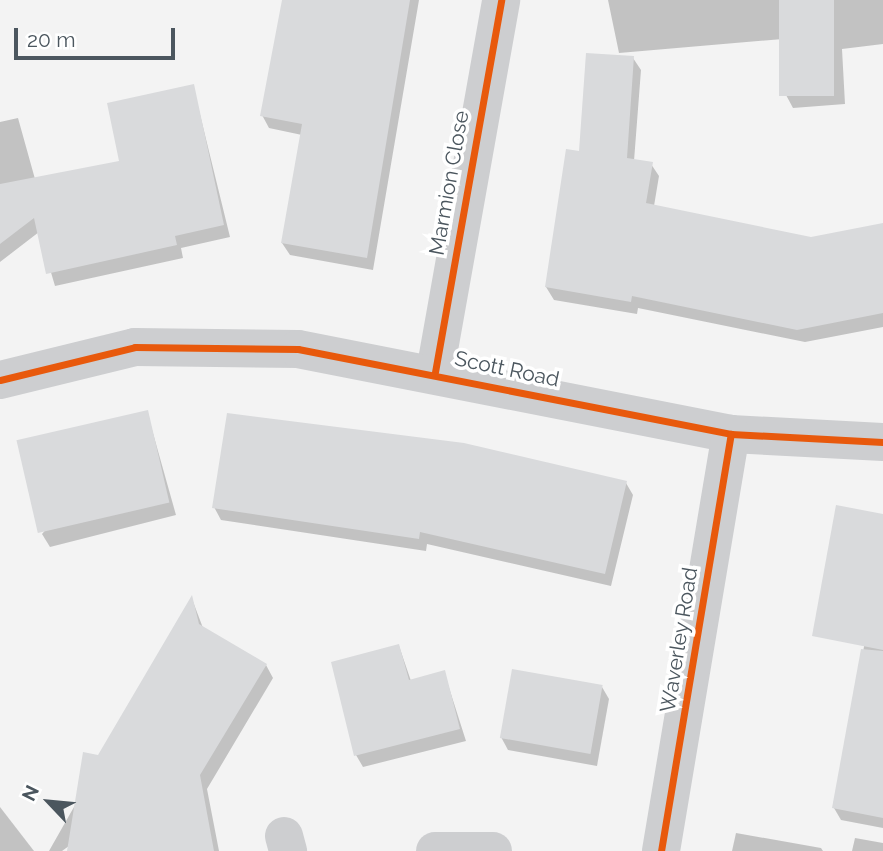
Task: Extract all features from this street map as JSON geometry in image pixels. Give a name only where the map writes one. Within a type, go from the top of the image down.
[{"type":"street","name":"Marmion Close","points":[[435,372],[501,0]]},
{"type":"street","name":"Scott Road","points":[[0,380],[135,347],[212,343],[298,349],[435,372],[731,434],[883,442]]},
{"type":"street","name":"Waverley Road","points":[[661,851],[731,434]]},
{"type":"street","points":[[435,851],[493,851]]},
{"type":"building","points":[[282,0],[410,0],[367,258],[281,243],[302,124],[260,116]]},
{"type":"building","points":[[779,0],[834,0],[834,96],[779,96]]},
{"type":"building","points":[[586,53],[634,56],[627,158],[653,162],[646,203],[811,237],[883,223],[883,313],[797,330],[632,296],[631,302],[545,287],[566,149],[579,151]]},
{"type":"building","points":[[194,84],[224,225],[175,236],[177,245],[46,274],[34,218],[0,244],[0,184],[119,161],[107,103]]},
{"type":"building","points":[[148,410],[169,503],[38,533],[16,440]]},
{"type":"building","points":[[227,413],[464,443],[627,481],[605,574],[420,532],[419,539],[212,508]]},
{"type":"building","points":[[836,505],[883,514],[883,650],[812,636]]},
{"type":"building","points":[[192,595],[199,624],[267,664],[200,775],[214,851],[67,851],[83,752],[98,755]]},
{"type":"building","points":[[399,644],[409,680],[445,670],[460,729],[354,756],[331,662]]},
{"type":"building","points":[[861,649],[883,651],[883,818],[832,808]]},
{"type":"building","points":[[512,669],[603,685],[590,754],[500,738]]},
{"type":"cycle path","points":[[435,372],[501,0]]},
{"type":"cycle path","points":[[0,380],[135,347],[298,349],[731,434],[883,442]]},
{"type":"cycle path","points":[[661,851],[731,434]]}]
